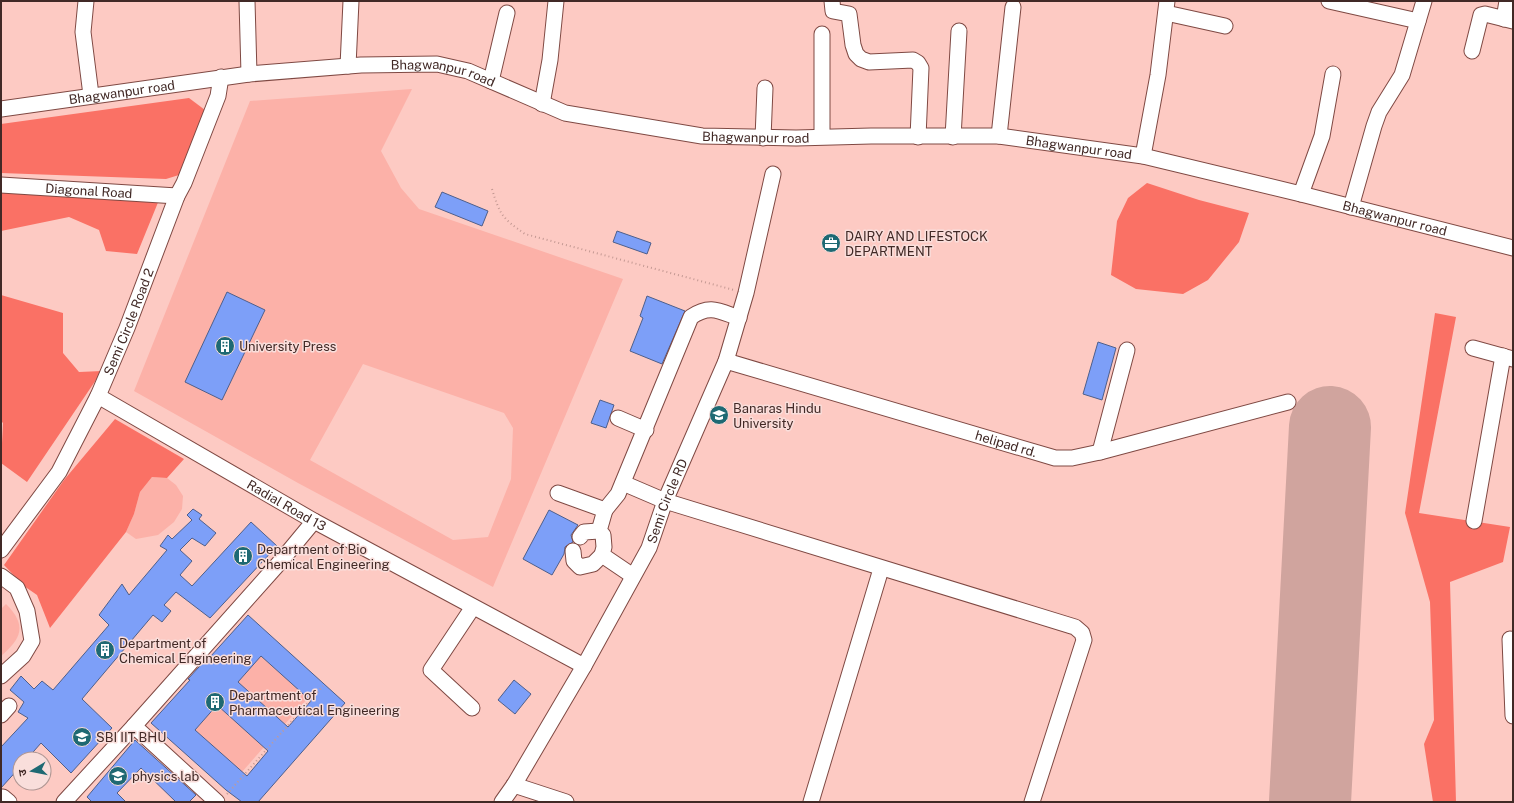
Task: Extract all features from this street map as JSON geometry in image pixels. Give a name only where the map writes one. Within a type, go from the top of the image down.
[{"type":"street","points":[[86,1],[83,32],[91,95]]},
{"type":"street","points":[[248,1],[249,74]]},
{"type":"street","points":[[348,66],[352,1]]},
{"type":"street","points":[[542,104],[550,60],[556,1]]},
{"type":"street","points":[[832,1],[833,10],[849,14],[853,45],[856,54],[861,60],[869,62],[913,60],[918,63],[921,68],[918,137]]},
{"type":"street","points":[[1329,1],[1418,21]]},
{"type":"street","points":[[1352,207],[1379,112],[1402,75],[1424,1]]},
{"type":"street","points":[[1472,52],[1481,15],[1486,14],[1509,20],[1507,1]]},
{"type":"street","points":[[998,136],[1013,7]]},
{"type":"street","points":[[1143,156],[1158,75],[1167,7],[1225,26]]},
{"type":"street","points":[[491,81],[508,13]]},
{"type":"street","points":[[953,137],[959,31]]},
{"type":"street","points":[[822,34],[822,136]]},
{"type":"street","name":"Bhagwanpur road","points":[[1,109],[91,95],[249,74],[348,66],[437,64],[454,66],[565,113],[702,136],[763,138],[822,136],[998,136],[1143,156],[1301,194],[1513,248]]},
{"type":"street","points":[[1301,194],[1322,136],[1333,74]]},
{"type":"street","name":"Semi Circle Road 2","points":[[1,550],[59,472],[98,396],[127,328],[177,196],[184,183],[218,96],[221,77]]},
{"type":"street","points":[[763,138],[765,88]]},
{"type":"street","name":"Semi Circle RD","points":[[502,802],[514,786],[584,666],[649,548],[665,501],[726,361],[746,293],[773,174]]},
{"type":"street","name":"Diagonal Road","points":[[1,185],[177,196]]},
{"type":"street","points":[[599,531],[605,510],[612,503],[623,483],[646,430],[691,317],[700,311],[711,308],[739,318]]},
{"type":"street","points":[[1473,348],[1508,358],[1474,521]]},
{"type":"street","points":[[1100,452],[1127,350]]},
{"type":"street","name":"helipad rd.","points":[[726,361],[1055,458],[1072,458],[1100,452],[1288,402]]},
{"type":"street","name":"Radial Road 13","points":[[98,396],[314,521],[584,666]]},
{"type":"street","points":[[618,418],[646,430]]},
{"type":"street","points":[[623,483],[665,501],[1075,627],[1082,633],[1084,640],[1032,802]]},
{"type":"street","points":[[558,492],[605,510]]},
{"type":"street","points":[[64,802],[280,562],[314,521]]},
{"type":"street","points":[[580,537],[584,532],[599,531]]},
{"type":"street","points":[[573,551],[574,561],[580,567],[587,567],[593,564],[602,555],[604,547],[603,535],[599,531]]},
{"type":"street","points":[[602,555],[633,576]]},
{"type":"street","points":[[811,802],[881,568]]},
{"type":"street","points":[[1,576],[16,588],[27,610],[32,641],[23,656],[1,676]]},
{"type":"street","points":[[472,708],[431,670],[473,607]]},
{"type":"street","points":[[1510,639],[1513,716]]},
{"type":"street","points":[[134,726],[221,799]]},
{"type":"street","points":[[514,786],[566,802]]},
{"type":"path","points":[[492,189],[499,212],[509,223],[525,234],[746,293]]},
{"type":"path","points":[[221,799],[323,686]]},
{"type":"shaded area","points":[[412,89],[381,151],[401,188],[419,209],[623,279],[493,587],[298,483],[134,391],[250,101]],"holes":[[[363,364],[504,413],[513,428],[511,479],[488,537],[453,540],[310,460]]]},
{"type":"shaded area","points":[[189,98],[209,113],[192,171],[166,179],[1,173],[1,124]]},
{"type":"shaded area","points":[[1147,183],[1199,200],[1249,213],[1239,242],[1208,280],[1183,294],[1136,289],[1111,275],[1117,221],[1128,198]]},
{"type":"shaded area","points":[[1,192],[159,200],[137,254],[106,251],[99,230],[69,217],[1,231]]},
{"type":"shaded area","points":[[1,295],[63,313],[63,353],[79,372],[102,371],[27,482],[1,463],[3,423],[1,421]]},
{"type":"shaded area","points":[[1435,313],[1456,317],[1419,513],[1510,527],[1503,562],[1450,582],[1456,802],[1433,802],[1424,744],[1434,720],[1430,602],[1405,513]]},
{"type":"shaded area","points":[[115,419],[184,459],[167,478],[152,477],[140,492],[134,514],[126,532],[50,628],[37,595],[24,586],[4,565],[64,480]]},
{"type":"shaded area","points":[[152,477],[167,478],[176,485],[183,496],[182,509],[174,522],[158,535],[136,539],[126,532],[134,514],[140,492]]},
{"type":"shaded area","points":[[6,604],[17,618],[19,631],[14,643],[1,656],[1,609]]},
{"type":"shaded area","points":[[261,656],[308,698],[285,724],[238,682]]},
{"type":"shaded area","points":[[217,705],[264,747],[242,772],[195,730]]},
{"type":"building","points":[[442,192],[488,211],[482,226],[435,207]]},
{"type":"building","points":[[617,231],[651,243],[647,254],[613,242]]},
{"type":"building","name":"University Press","points":[[227,292],[265,310],[222,400],[185,382]]},
{"type":"building","points":[[647,296],[685,311],[662,364],[630,351],[643,318],[640,316]]},
{"type":"building","points":[[1098,342],[1116,348],[1102,400],[1083,394]]},
{"type":"building","points":[[600,400],[614,405],[606,428],[591,423]]},
{"type":"building","name":"Department of Chemical Engineering","points":[[193,509],[202,515],[199,519],[216,533],[205,546],[192,538],[180,550],[192,561],[180,575],[192,586],[251,522],[277,546],[210,618],[176,592],[164,605],[171,611],[162,622],[153,615],[82,699],[112,728],[71,773],[52,754],[52,751],[49,751],[41,743],[34,751],[12,751],[12,776],[1,788],[1,747],[28,718],[18,712],[24,702],[10,690],[21,676],[34,689],[42,681],[53,690],[109,625],[99,615],[122,584],[129,595],[167,550],[160,546],[168,535],[172,539],[192,520],[187,515]]},
{"type":"building","points":[[549,510],[578,525],[571,535],[573,542],[565,547],[564,554],[552,575],[523,559]]},
{"type":"building","name":"Department of Pharmaceutical Engineering","points":[[248,615],[345,703],[258,802],[242,802],[226,790],[151,723],[190,680],[188,679],[209,656],[210,657]],"holes":[[[261,656],[311,701],[288,727],[238,682]],[[217,705],[268,751],[247,776],[195,730]]]},
{"type":"building","points":[[514,680],[531,694],[515,714],[498,700]]},
{"type":"building","points":[[135,740],[196,795],[189,802],[176,802],[141,768],[117,793],[126,802],[92,802],[87,797]]},
{"type":"runway","points":[[1310,802],[1330,427]]},
{"type":"place","name":"DAIRY AND LIFESTOCK DEPARTMENT","points":[[831,243]]},
{"type":"place","name":"University Press","points":[[225,346]]},
{"type":"place","name":"Banaras Hindu University","points":[[719,415]]},
{"type":"place","name":"Department of Bio Chemical Engineering","points":[[243,556]]},
{"type":"place","name":"Department of Chemical Engineering","points":[[105,650]]},
{"type":"place","name":"Department of Pharmaceutical Engineering","points":[[215,702]]},
{"type":"place","name":"SBI IIT BHU","points":[[82,737]]},
{"type":"place","name":"physics lab","points":[[118,776]]}]
